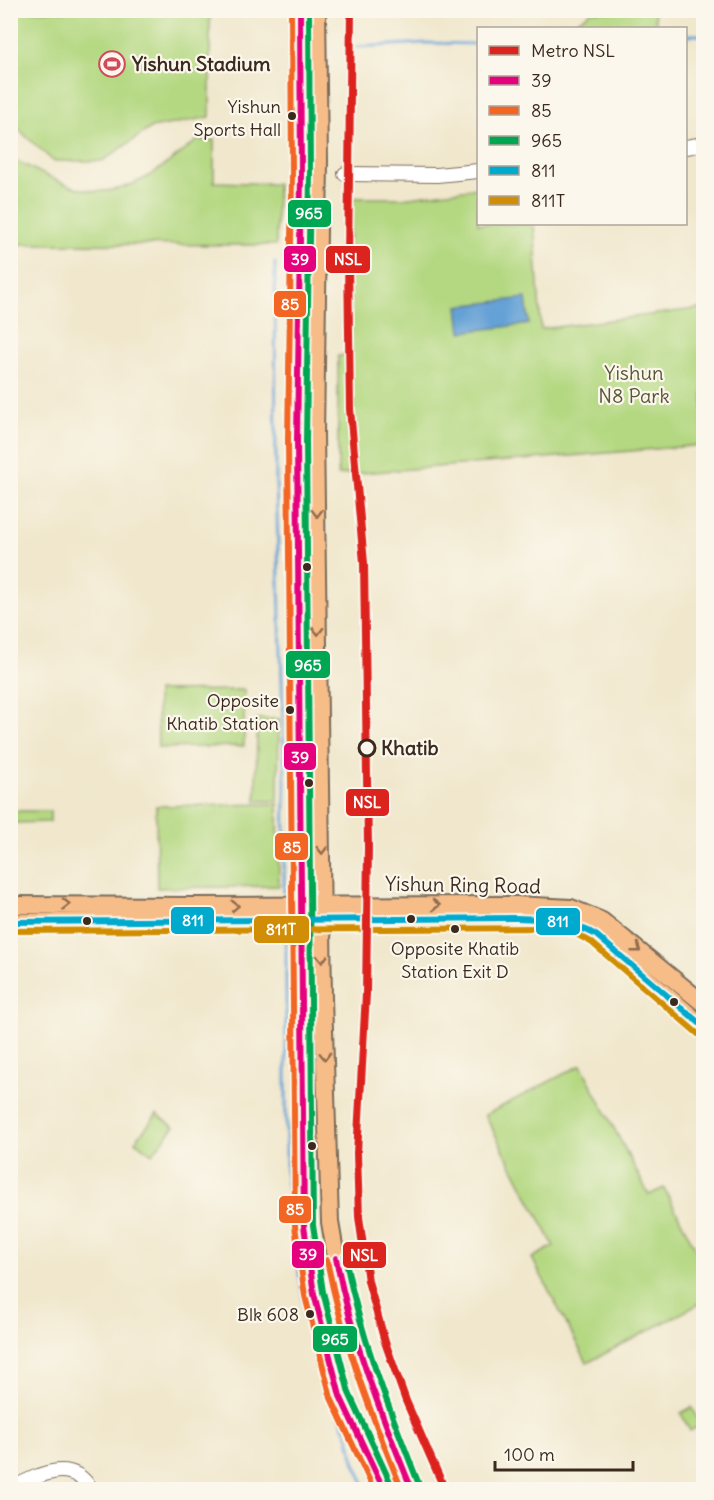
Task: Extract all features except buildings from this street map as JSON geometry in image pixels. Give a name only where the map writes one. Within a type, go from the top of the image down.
[{"type":"main road","points":[[300,10],[298,468],[304,1226],[314,1294],[340,1396],[384,1490]]},
{"type":"main road","points":[[317,10],[319,161],[315,357],[316,469],[322,912],[330,1222],[342,1294],[364,1370],[412,1490]]},
{"type":"main road","points":[[298,468],[302,479],[306,481],[314,478],[316,469]]},
{"type":"main road","name":"Yishun Ring Road","points":[[10,905],[301,913]]},
{"type":"main road","name":"Yishun Ring Road","points":[[10,922],[516,905],[571,908],[602,921],[704,1004]]},
{"type":"main road","name":"Yishun Ring Road","points":[[322,912],[547,919],[567,922],[588,930],[603,940],[704,1027]]},
{"type":"street","points":[[687,147],[704,144]]},
{"type":"street","points":[[345,174],[437,175],[477,171]]},
{"type":"street","points":[[10,1489],[40,1475],[63,1471],[73,1473],[91,1490]]},
{"type":"street","points":[[27,1490],[52,1478],[61,1478],[70,1481],[80,1490]]},
{"type":"green space","name":"Yishun Stadium","points":[[14,11],[210,11],[210,117],[151,128],[102,161],[53,161],[14,125]]},
{"type":"green space","points":[[592,11],[654,11],[657,27],[575,27],[572,25]]},
{"type":"green space","points":[[198,140],[214,140],[214,182],[277,184],[276,245],[15,244],[14,160],[68,185],[103,191],[119,189],[147,177]]},
{"type":"green space","name":"Yishun N8 Park","points":[[477,188],[477,225],[534,225],[541,329],[703,308],[703,445],[338,475],[338,356],[347,355],[350,331],[349,198],[402,198]]},
{"type":"green space","points":[[244,690],[244,746],[158,748],[157,691]]},
{"type":"green space","points":[[257,719],[279,719],[278,801],[256,801]]},
{"type":"green space","points":[[278,804],[279,886],[157,888],[156,806]]},
{"type":"green space","points":[[11,811],[50,811],[50,822],[11,823]]},
{"type":"green space","points":[[581,1065],[649,1195],[664,1188],[703,1263],[703,1302],[587,1363],[532,1258],[554,1246],[485,1115]]},
{"type":"green space","points":[[157,1114],[174,1127],[152,1154],[135,1141]]},
{"type":"green space","points":[[692,1407],[701,1425],[690,1431],[681,1413]]},
{"type":"water","points":[[526,298],[529,324],[461,332],[458,306]]},
{"type":"waterway","points":[[687,35],[704,35]]},
{"type":"waterway","points":[[357,47],[426,43],[477,44]]},
{"type":"waterway","points":[[275,263],[276,482],[285,784],[284,892]]},
{"type":"waterway","points":[[286,938],[286,1176],[291,1219],[306,1319],[327,1388],[349,1438],[354,1461],[367,1490]]},
{"type":"metro line","name":"NSL","points":[[351,10],[348,259],[350,409],[364,563],[368,847],[366,994],[357,1153],[359,1217],[368,1281],[385,1342],[406,1401],[445,1490]]},
{"type":"transit line","name":"85","points":[[291,10],[292,174],[288,440],[295,1226],[305,1296],[331,1398],[374,1490]]},
{"type":"transit line","name":"39","points":[[300,10],[301,174],[297,440],[304,1226],[314,1294],[340,1396],[384,1490]]},
{"type":"transit line","name":"965","points":[[309,10],[310,174],[306,440],[313,1225],[323,1292],[349,1393],[392,1486]]},
{"type":"transit line","name":"811","points":[[10,922],[516,918],[557,921],[577,926],[596,935],[704,1027]]},
{"type":"transit line","name":"811T","points":[[10,931],[546,928],[576,934],[591,942],[698,1034]]},
{"type":"transit line","name":"965","points":[[345,1256],[367,1345],[420,1487]]},
{"type":"transit line","name":"39","points":[[336,1258],[358,1347],[412,1490]]},
{"type":"transit line","name":"85","points":[[327,1260],[349,1348],[402,1490]]},
{"type":"place","name":"Yishun Stadium","points":[[112,64]]},
{"type":"place","name":"Yishun Sports Hall","points":[[292,116]]},
{"type":"place","name":"Opposite Khatib Station","points":[[290,710]]},
{"type":"place","name":"Khatib","points":[[367,748]]},
{"type":"place","name":"Opposite Khatib Station Exit D","points":[[455,929]]},
{"type":"place","name":"Blk 608","points":[[310,1314]]}]
